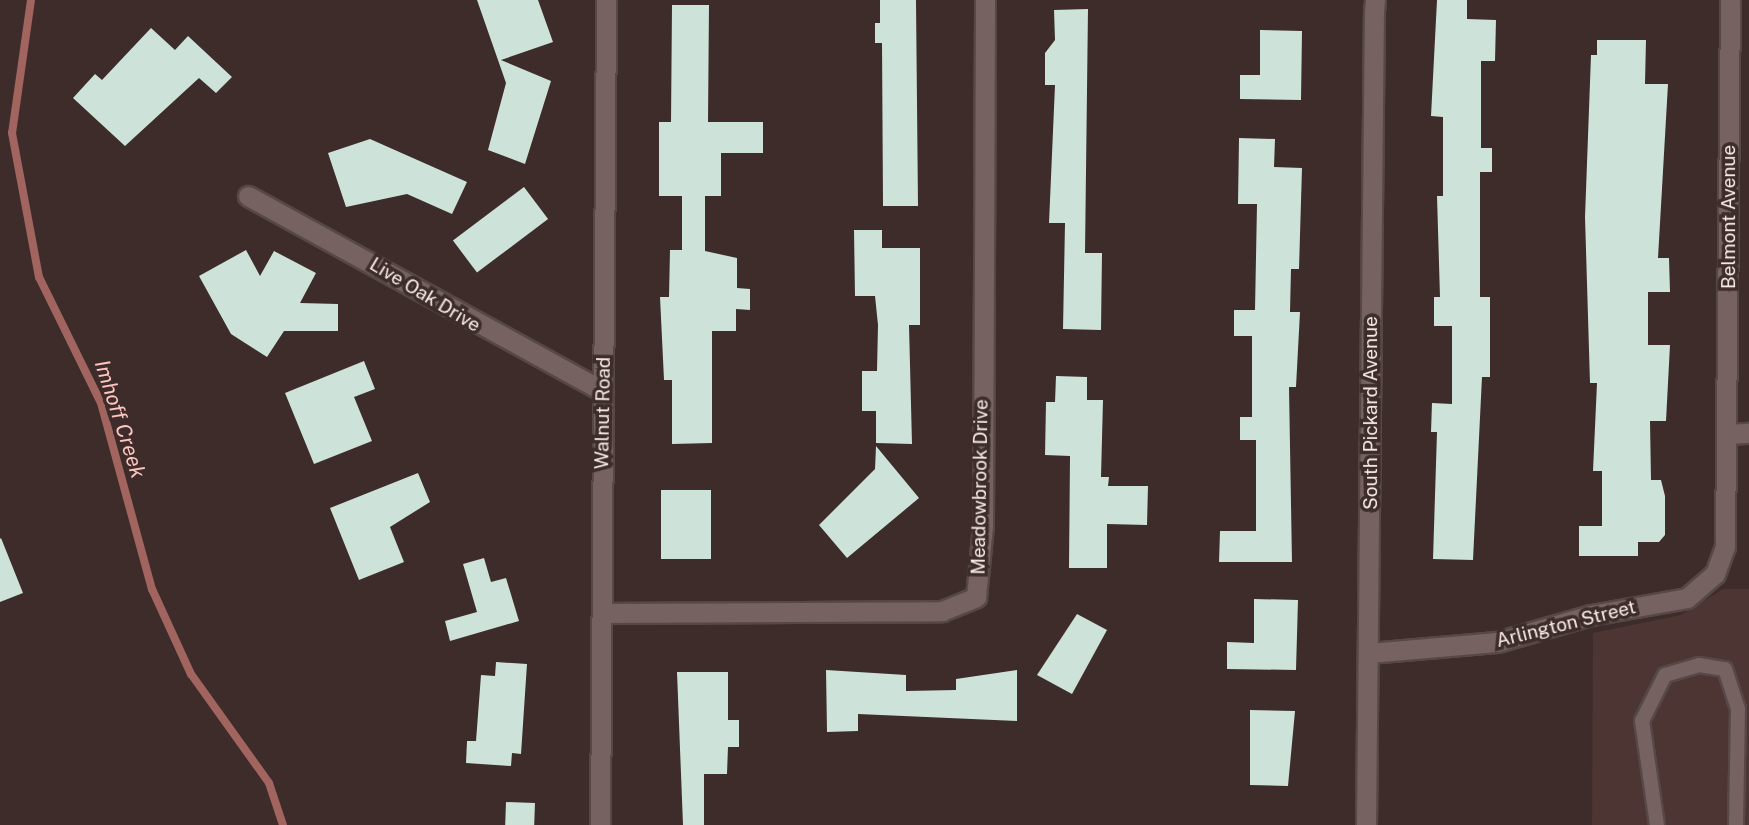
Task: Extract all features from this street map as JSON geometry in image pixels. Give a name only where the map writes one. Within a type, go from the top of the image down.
[{"type":"street","name":"Walnut Road","points":[[600,825],[606,0]]},
{"type":"street","name":"Meadowbrook Drive","points":[[602,613],[942,611],[976,597],[983,526],[985,0]]},
{"type":"street","name":"Belmont Avenue","points":[[1727,434],[1730,0]]},
{"type":"street","name":"South Pickard Avenue","points":[[1366,825],[1375,6]]},
{"type":"street","name":"Live Oak Drive","points":[[248,196],[603,391]]},
{"type":"street","points":[[1727,434],[1749,433]]},
{"type":"street","name":"Arlington Street","points":[[1369,653],[1497,642],[1591,615],[1687,598],[1722,561],[1727,434]]},
{"type":"lane","points":[[1657,825],[1642,721],[1665,675],[1699,665],[1724,669],[1738,709],[1736,825]]},
{"type":"shaded area","points":[[1723,589],[1749,589],[1749,825],[1592,825],[1593,633],[1681,615]]},
{"type":"building","points":[[477,0],[538,0],[553,42],[501,60],[551,81],[525,164],[488,150],[506,83]]},
{"type":"building","points":[[880,0],[916,0],[918,206],[883,206],[882,43],[875,43],[875,23],[880,23]]},
{"type":"building","points":[[1437,0],[1467,0],[1467,19],[1496,20],[1495,61],[1481,61],[1481,148],[1492,148],[1492,172],[1480,172],[1480,297],[1490,297],[1490,377],[1482,377],[1473,560],[1433,559],[1437,432],[1431,432],[1432,403],[1452,404],[1452,326],[1434,326],[1434,297],[1440,297],[1437,196],[1443,196],[1443,117],[1431,116]]},
{"type":"building","points":[[672,5],[709,5],[708,122],[763,122],[763,153],[721,153],[721,196],[705,196],[705,251],[737,258],[737,288],[750,289],[750,310],[736,309],[736,331],[712,331],[712,443],[672,444],[672,380],[664,380],[660,297],[669,297],[670,250],[682,250],[682,196],[659,196],[659,122],[671,122]]},
{"type":"building","points":[[1088,9],[1085,253],[1102,253],[1101,330],[1063,329],[1065,223],[1049,223],[1055,85],[1045,85],[1045,53],[1055,40],[1054,10]]},
{"type":"building","points":[[151,28],[175,50],[188,36],[232,77],[216,93],[199,78],[125,146],[73,98],[95,74],[102,80]]},
{"type":"building","points":[[1260,30],[1302,31],[1301,100],[1240,99],[1240,75],[1260,75]]},
{"type":"building","points":[[1597,40],[1646,40],[1645,84],[1668,84],[1658,258],[1669,258],[1670,292],[1648,292],[1648,345],[1670,345],[1666,421],[1650,421],[1651,480],[1661,480],[1665,496],[1665,535],[1659,542],[1638,542],[1638,556],[1579,556],[1579,526],[1602,526],[1602,471],[1593,471],[1597,383],[1590,383],[1585,217],[1591,55],[1597,55]]},
{"type":"building","points":[[1239,138],[1275,139],[1274,167],[1302,168],[1299,269],[1291,269],[1290,312],[1300,312],[1296,387],[1289,387],[1292,562],[1219,562],[1220,531],[1256,531],[1256,440],[1240,440],[1240,417],[1252,417],[1252,336],[1234,336],[1234,310],[1255,310],[1257,204],[1238,204]]},
{"type":"building","points":[[370,139],[467,182],[452,214],[407,194],[346,207],[328,153]]},
{"type":"building","points":[[524,187],[548,219],[477,273],[453,241]]},
{"type":"building","points":[[854,230],[882,230],[882,248],[920,248],[920,325],[909,325],[912,444],[876,443],[876,411],[862,411],[862,371],[877,371],[878,325],[875,296],[855,296]]},
{"type":"building","points":[[246,250],[260,276],[274,251],[316,273],[300,303],[338,304],[338,331],[284,331],[267,357],[231,334],[199,276]]},
{"type":"building","points":[[364,361],[375,389],[354,397],[372,441],[314,464],[285,393]]},
{"type":"building","points":[[1056,376],[1087,377],[1087,400],[1103,400],[1101,477],[1109,477],[1108,486],[1148,486],[1147,525],[1107,524],[1107,568],[1069,568],[1070,456],[1045,455],[1046,402],[1055,402]]},
{"type":"building","points":[[876,446],[919,498],[847,558],[819,525],[875,469]]},
{"type":"building","points":[[418,473],[430,502],[390,527],[404,562],[359,580],[330,508]]},
{"type":"building","points":[[661,490],[711,490],[711,559],[661,559]]},
{"type":"building","points":[[0,539],[23,593],[0,602]]},
{"type":"building","points":[[484,558],[491,582],[506,578],[519,621],[450,641],[445,621],[477,612],[463,564]]},
{"type":"building","points":[[1254,599],[1298,600],[1296,670],[1227,669],[1227,642],[1254,643]]},
{"type":"building","points":[[1077,614],[1107,630],[1072,694],[1037,675]]},
{"type":"building","points":[[496,662],[527,664],[521,754],[512,753],[511,766],[466,763],[467,741],[476,741],[481,675],[495,676]]},
{"type":"building","points":[[826,670],[906,675],[906,691],[956,690],[956,679],[1017,670],[1017,721],[858,714],[858,731],[827,732]]},
{"type":"building","points":[[677,672],[728,672],[728,720],[739,720],[739,747],[728,747],[727,774],[704,774],[704,825],[683,825]]},
{"type":"building","points":[[1250,710],[1295,711],[1288,786],[1250,785]]},
{"type":"building","points":[[506,802],[535,803],[534,825],[505,825]]},
{"type":"waterway","name":"Imhoff Creek","points":[[31,0],[12,133],[39,277],[101,403],[152,589],[191,674],[269,783],[283,825]]}]
